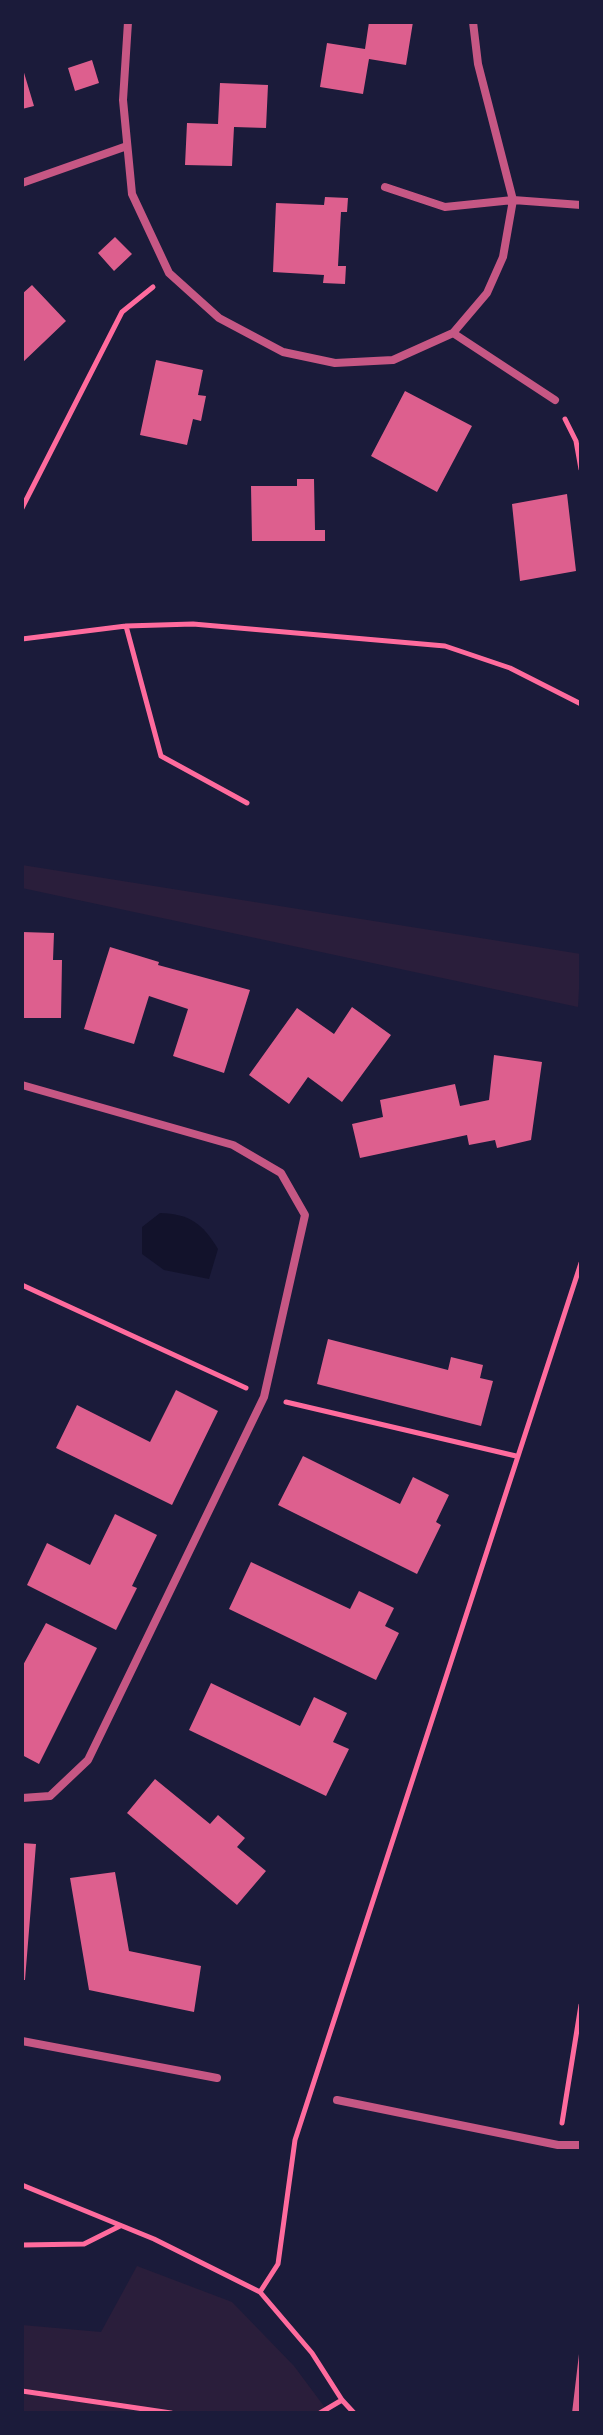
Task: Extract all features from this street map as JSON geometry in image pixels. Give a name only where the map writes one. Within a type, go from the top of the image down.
[{"type":"street","points":[[128,22],[123,100],[132,194],[169,273],[219,318],[283,352],[335,363],[393,360],[453,333],[487,293],[503,257],[513,200],[478,64],[473,22]]},
{"type":"street","points":[[22,183],[127,146]]},
{"type":"street","points":[[385,187],[445,207],[513,200],[581,205]]},
{"type":"street","points":[[453,333],[555,400]]},
{"type":"street","points":[[22,1085],[233,1145],[281,1173],[305,1215],[264,1397],[88,1760],[50,1796],[22,1798]]},
{"type":"street","points":[[22,2041],[217,2078]]},
{"type":"street","points":[[337,2100],[558,2145],[581,2145]]},
{"type":"path","points":[[22,508],[122,312],[169,273]]},
{"type":"path","points":[[555,400],[576,441],[581,469]]},
{"type":"path","points":[[22,639],[126,626],[193,624],[445,646],[510,668],[581,704]]},
{"type":"path","points":[[126,626],[161,756],[247,803]]},
{"type":"path","points":[[260,2292],[278,2264],[295,2140],[581,1263]]},
{"type":"path","points":[[22,1285],[264,1397],[516,1456]]},
{"type":"path","points":[[558,2145],[581,2005]]},
{"type":"path","points":[[22,2185],[121,2226],[260,2292],[312,2353],[354,2413]]},
{"type":"path","points":[[22,2245],[84,2244],[121,2226]]},
{"type":"path","points":[[22,2391],[171,2413]]},
{"type":"path","points":[[320,2413],[342,2400]]},
{"type":"shaded area","points":[[22,865],[581,954],[578,1007],[22,888]]},
{"type":"shaded area","points":[[160,1213],[187,1218],[201,1226],[212,1240],[218,1249],[209,1279],[164,1270],[142,1254],[142,1227]]},
{"type":"shaded area","points":[[137,2266],[232,2302],[294,2366],[329,2413],[22,2413],[22,2325],[101,2332]]},
{"type":"building","points":[[369,22],[413,22],[406,65],[369,59],[363,94],[320,87],[327,43],[365,49]]},
{"type":"building","points":[[92,60],[99,83],[75,91],[68,68]]},
{"type":"building","points":[[22,66],[34,106],[22,109]]},
{"type":"building","points":[[220,83],[268,85],[266,128],[234,127],[232,166],[185,165],[187,123],[218,124]]},
{"type":"building","points":[[325,197],[348,198],[347,212],[341,212],[338,266],[346,266],[345,284],[323,283],[324,275],[273,272],[276,203],[324,205]]},
{"type":"building","points":[[115,237],[132,254],[114,271],[98,253]]},
{"type":"building","points":[[32,285],[66,321],[22,363],[22,294]]},
{"type":"building","points":[[156,360],[203,370],[198,395],[206,396],[201,421],[193,419],[187,445],[140,435]]},
{"type":"building","points":[[405,391],[472,426],[437,492],[371,456]]},
{"type":"building","points":[[297,479],[314,479],[315,530],[325,530],[325,541],[252,541],[251,486],[297,486]]},
{"type":"building","points":[[567,494],[576,571],[520,581],[512,504]]},
{"type":"building","points":[[22,932],[54,933],[53,960],[62,960],[61,1018],[22,1018]]},
{"type":"building","points":[[110,947],[159,962],[158,965],[250,990],[224,1073],[173,1056],[188,1009],[149,996],[134,1044],[84,1029]]},
{"type":"building","points":[[352,1007],[391,1035],[342,1102],[308,1077],[289,1104],[249,1075],[297,1008],[334,1034]]},
{"type":"building","points":[[494,1055],[542,1062],[531,1140],[497,1148],[495,1140],[469,1145],[467,1135],[360,1158],[352,1124],[383,1117],[380,1100],[455,1084],[460,1106],[489,1100]]},
{"type":"building","points":[[328,1339],[448,1370],[451,1357],[483,1365],[480,1378],[493,1381],[481,1426],[317,1384]]},
{"type":"building","points":[[176,1390],[218,1411],[172,1505],[56,1448],[77,1405],[150,1442]]},
{"type":"building","points":[[303,1456],[400,1504],[413,1477],[449,1495],[436,1522],[441,1525],[417,1574],[278,1505]]},
{"type":"building","points":[[115,1514],[157,1535],[132,1586],[137,1588],[116,1630],[27,1585],[47,1543],[90,1565]]},
{"type":"building","points":[[251,1562],[350,1609],[359,1591],[394,1608],[385,1626],[399,1633],[376,1680],[229,1609]]},
{"type":"building","points":[[46,1623],[97,1648],[39,1764],[22,1755],[22,1667]]},
{"type":"building","points":[[211,1683],[300,1726],[314,1697],[347,1713],[333,1742],[349,1749],[326,1796],[189,1730]]},
{"type":"building","points":[[155,1779],[210,1824],[218,1815],[245,1838],[237,1847],[266,1871],[237,1905],[127,1813]]},
{"type":"building","points":[[22,1843],[36,1844],[25,1980],[22,1980]]},
{"type":"building","points":[[115,1872],[129,1951],[201,1966],[194,2012],[89,1990],[70,1878]]},
{"type":"building","points":[[579,2354],[581,2413],[572,2413]]}]
